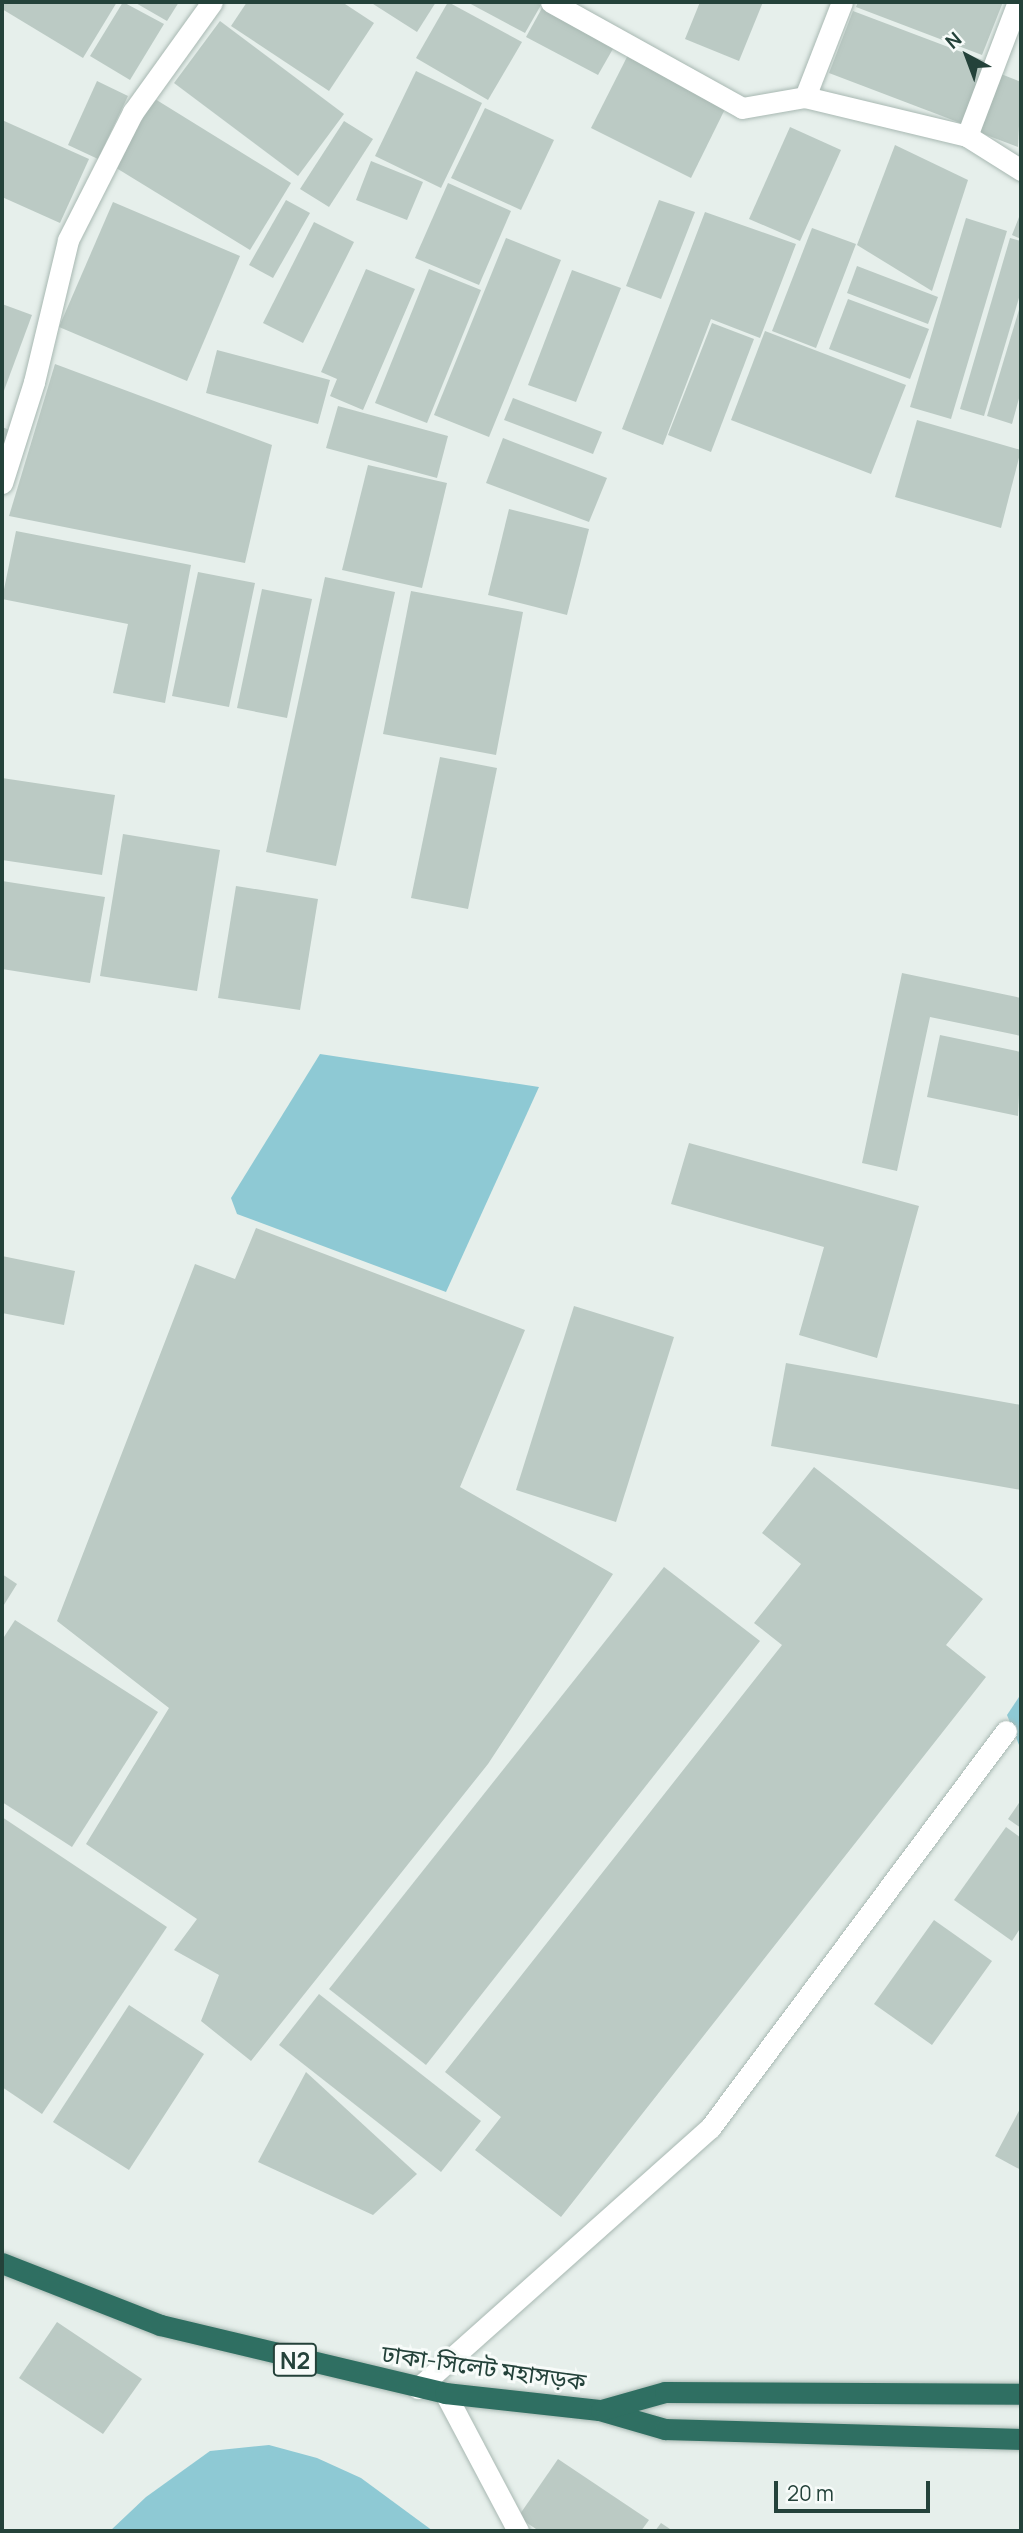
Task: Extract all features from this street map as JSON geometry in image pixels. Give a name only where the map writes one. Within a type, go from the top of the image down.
[{"type":"highway","name":"ঢাকা-সিলেট মহাসড়ক","points":[[2,2263],[160,2325],[445,2393],[599,2410],[665,2429],[1021,2439]]},
{"type":"highway","name":"ঢাকা-সিলেট মহাসড়ক","points":[[599,2410],[665,2392],[1021,2394]]},
{"type":"street","points":[[2,483],[34,382],[68,240],[133,112],[212,2]]},
{"type":"street","points":[[551,2],[742,108],[805,97],[967,136],[1021,170]]},
{"type":"street","points":[[805,97],[842,2]]},
{"type":"street","points":[[967,136],[1018,2]]},
{"type":"street","points":[[418,2388],[710,2129],[1006,1731]]},
{"type":"street","points":[[445,2393],[518,2531]]},
{"type":"water","points":[[320,1054],[539,1087],[446,1292],[237,1214],[231,1198]]},
{"type":"water","points":[[1021,1694],[1021,1750],[1007,1715]]},
{"type":"water","points":[[269,2445],[317,2458],[361,2478],[433,2531],[110,2531],[146,2497],[210,2451]]},
{"type":"building","points":[[2,2],[117,2],[83,58],[2,9]]},
{"type":"building","points":[[123,2],[164,24],[130,80],[90,56]]},
{"type":"building","points":[[134,2],[179,2],[167,21]]},
{"type":"building","points":[[247,2],[342,2],[374,23],[329,91],[231,26]]},
{"type":"building","points":[[370,2],[436,2],[417,32]]},
{"type":"building","points":[[448,2],[522,42],[488,100],[416,58]]},
{"type":"building","points":[[467,2],[535,2],[541,5],[525,33]]},
{"type":"building","points":[[700,2],[763,2],[739,61],[685,39]]},
{"type":"building","points":[[858,2],[1003,2],[982,55],[856,7]]},
{"type":"building","points":[[542,8],[614,47],[598,75],[526,37]]},
{"type":"building","points":[[853,11],[988,62],[963,124],[829,73]]},
{"type":"building","points":[[220,21],[344,114],[298,176],[174,83]]},
{"type":"building","points":[[629,53],[728,103],[691,178],[591,128]]},
{"type":"building","points":[[416,71],[482,103],[441,188],[375,156]]},
{"type":"building","points":[[996,72],[1021,82],[1018,147],[973,130]]},
{"type":"building","points":[[97,81],[128,96],[98,159],[68,145]]},
{"type":"building","points":[[155,99],[291,183],[250,250],[113,166]]},
{"type":"building","points":[[485,108],[554,140],[521,210],[451,178]]},
{"type":"building","points":[[2,120],[89,159],[60,223],[2,197]]},
{"type":"building","points":[[344,121],[373,139],[329,207],[300,189]]},
{"type":"building","points":[[790,127],[841,150],[800,241],[749,219]]},
{"type":"building","points":[[895,145],[968,180],[932,291],[857,245]]},
{"type":"building","points":[[371,161],[423,182],[407,220],[356,200]]},
{"type":"building","points":[[448,183],[511,211],[479,285],[415,258]]},
{"type":"building","points":[[286,200],[310,213],[273,278],[249,265]]},
{"type":"building","points":[[659,200],[695,212],[661,299],[626,286]]},
{"type":"building","points":[[113,202],[240,256],[187,381],[59,327]]},
{"type":"building","points":[[705,212],[796,244],[760,338],[711,319],[663,445],[622,429]]},
{"type":"building","points":[[1021,212],[1021,239],[1012,235]]},
{"type":"building","points":[[966,218],[1007,231],[951,419],[910,407]]},
{"type":"building","points":[[314,222],[354,242],[303,343],[263,323]]},
{"type":"building","points":[[812,228],[856,244],[816,348],[772,331]]},
{"type":"building","points":[[506,238],[561,260],[489,437],[434,415]]},
{"type":"building","points":[[1010,238],[1021,241],[1021,291],[984,416],[960,409]]},
{"type":"building","points":[[857,266],[938,297],[928,324],[847,293]]},
{"type":"building","points":[[366,269],[415,289],[363,410],[330,396],[337,379],[321,372]]},
{"type":"building","points":[[429,269],[481,290],[427,423],[375,403]]},
{"type":"building","points":[[572,270],[621,288],[576,402],[528,385]]},
{"type":"building","points":[[848,299],[929,329],[910,379],[829,349]]},
{"type":"building","points":[[1021,303],[1021,391],[1012,424],[987,416]]},
{"type":"building","points":[[2,304],[32,315],[2,396]]},
{"type":"building","points":[[712,323],[754,339],[711,452],[668,435]]},
{"type":"building","points":[[765,331],[906,385],[871,474],[731,420]]},
{"type":"building","points":[[217,350],[330,380],[318,424],[206,393]]},
{"type":"building","points":[[55,364],[272,445],[245,563],[9,516]]},
{"type":"building","points":[[513,398],[602,432],[593,454],[504,420]]},
{"type":"building","points":[[338,406],[448,436],[437,478],[326,448]]},
{"type":"building","points":[[917,420],[1021,450],[1001,528],[895,497]]},
{"type":"building","points":[[2,427],[12,431],[2,457]]},
{"type":"building","points":[[503,438],[607,478],[589,522],[486,483]]},
{"type":"building","points":[[368,465],[447,483],[422,588],[342,570]]},
{"type":"building","points":[[509,509],[589,529],[567,615],[488,595]]},
{"type":"building","points":[[16,531],[191,565],[165,703],[113,693],[128,624],[2,599]]},
{"type":"building","points":[[198,572],[255,583],[229,707],[172,696]]},
{"type":"building","points":[[325,577],[395,592],[336,866],[266,852]]},
{"type":"building","points":[[262,589],[312,599],[287,718],[237,708]]},
{"type":"building","points":[[411,591],[523,612],[496,755],[383,734]]},
{"type":"building","points":[[440,757],[497,768],[468,909],[411,898]]},
{"type":"building","points":[[2,778],[115,795],[102,875],[2,860]]},
{"type":"building","points":[[123,834],[220,850],[197,991],[100,976]]},
{"type":"building","points":[[2,881],[105,897],[90,983],[2,969]]},
{"type":"building","points":[[236,886],[318,899],[300,1010],[218,998]]},
{"type":"building","points":[[902,973],[1021,998],[1021,1036],[930,1017],[897,1171],[862,1163]]},
{"type":"building","points":[[940,1035],[1021,1052],[1018,1116],[927,1097]]},
{"type":"building","points":[[689,1143],[919,1206],[877,1358],[799,1335],[824,1247],[671,1204]]},
{"type":"building","points":[[256,1228],[525,1330],[460,1487],[613,1574],[488,1764],[251,2061],[201,2021],[219,1975],[174,1950],[197,1919],[86,1844],[169,1708],[57,1621],[195,1264],[235,1279]]},
{"type":"building","points":[[2,1256],[75,1271],[64,1325],[2,1313]]},
{"type":"building","points":[[574,1306],[674,1337],[616,1522],[516,1490]]},
{"type":"building","points":[[786,1363],[1021,1405],[1021,1490],[771,1446]]},
{"type":"building","points":[[814,1467],[983,1599],[946,1645],[986,1677],[561,2217],[475,2150],[501,2117],[445,2072],[782,1645],[754,1623],[801,1564],[762,1533]]},
{"type":"building","points":[[664,1567],[760,1641],[426,2065],[329,1989]]},
{"type":"building","points":[[2,1574],[17,1584],[2,1608]]},
{"type":"building","points":[[15,1620],[158,1712],[72,1847],[2,1802],[2,1640]]},
{"type":"building","points":[[1021,1800],[1021,1828],[1008,1819]]},
{"type":"building","points":[[2,1817],[167,1927],[42,2114],[2,2087]]},
{"type":"building","points":[[1006,1827],[1021,1838],[1021,1927],[1012,1941],[954,1900]]},
{"type":"building","points":[[934,1920],[992,1961],[932,2045],[874,2004]]},
{"type":"building","points":[[319,1994],[481,2121],[441,2172],[279,2045]]},
{"type":"building","points":[[129,2005],[204,2054],[129,2170],[53,2122]]},
{"type":"building","points":[[306,2072],[417,2174],[373,2215],[258,2162]]},
{"type":"building","points":[[1021,2107],[1021,2170],[995,2156]]},
{"type":"building","points":[[57,2322],[142,2379],[103,2434],[19,2378]]},
{"type":"building","points":[[558,2459],[649,2520],[641,2531],[539,2531],[518,2517]]},
{"type":"building","points":[[661,2523],[673,2531],[655,2531]]}]
